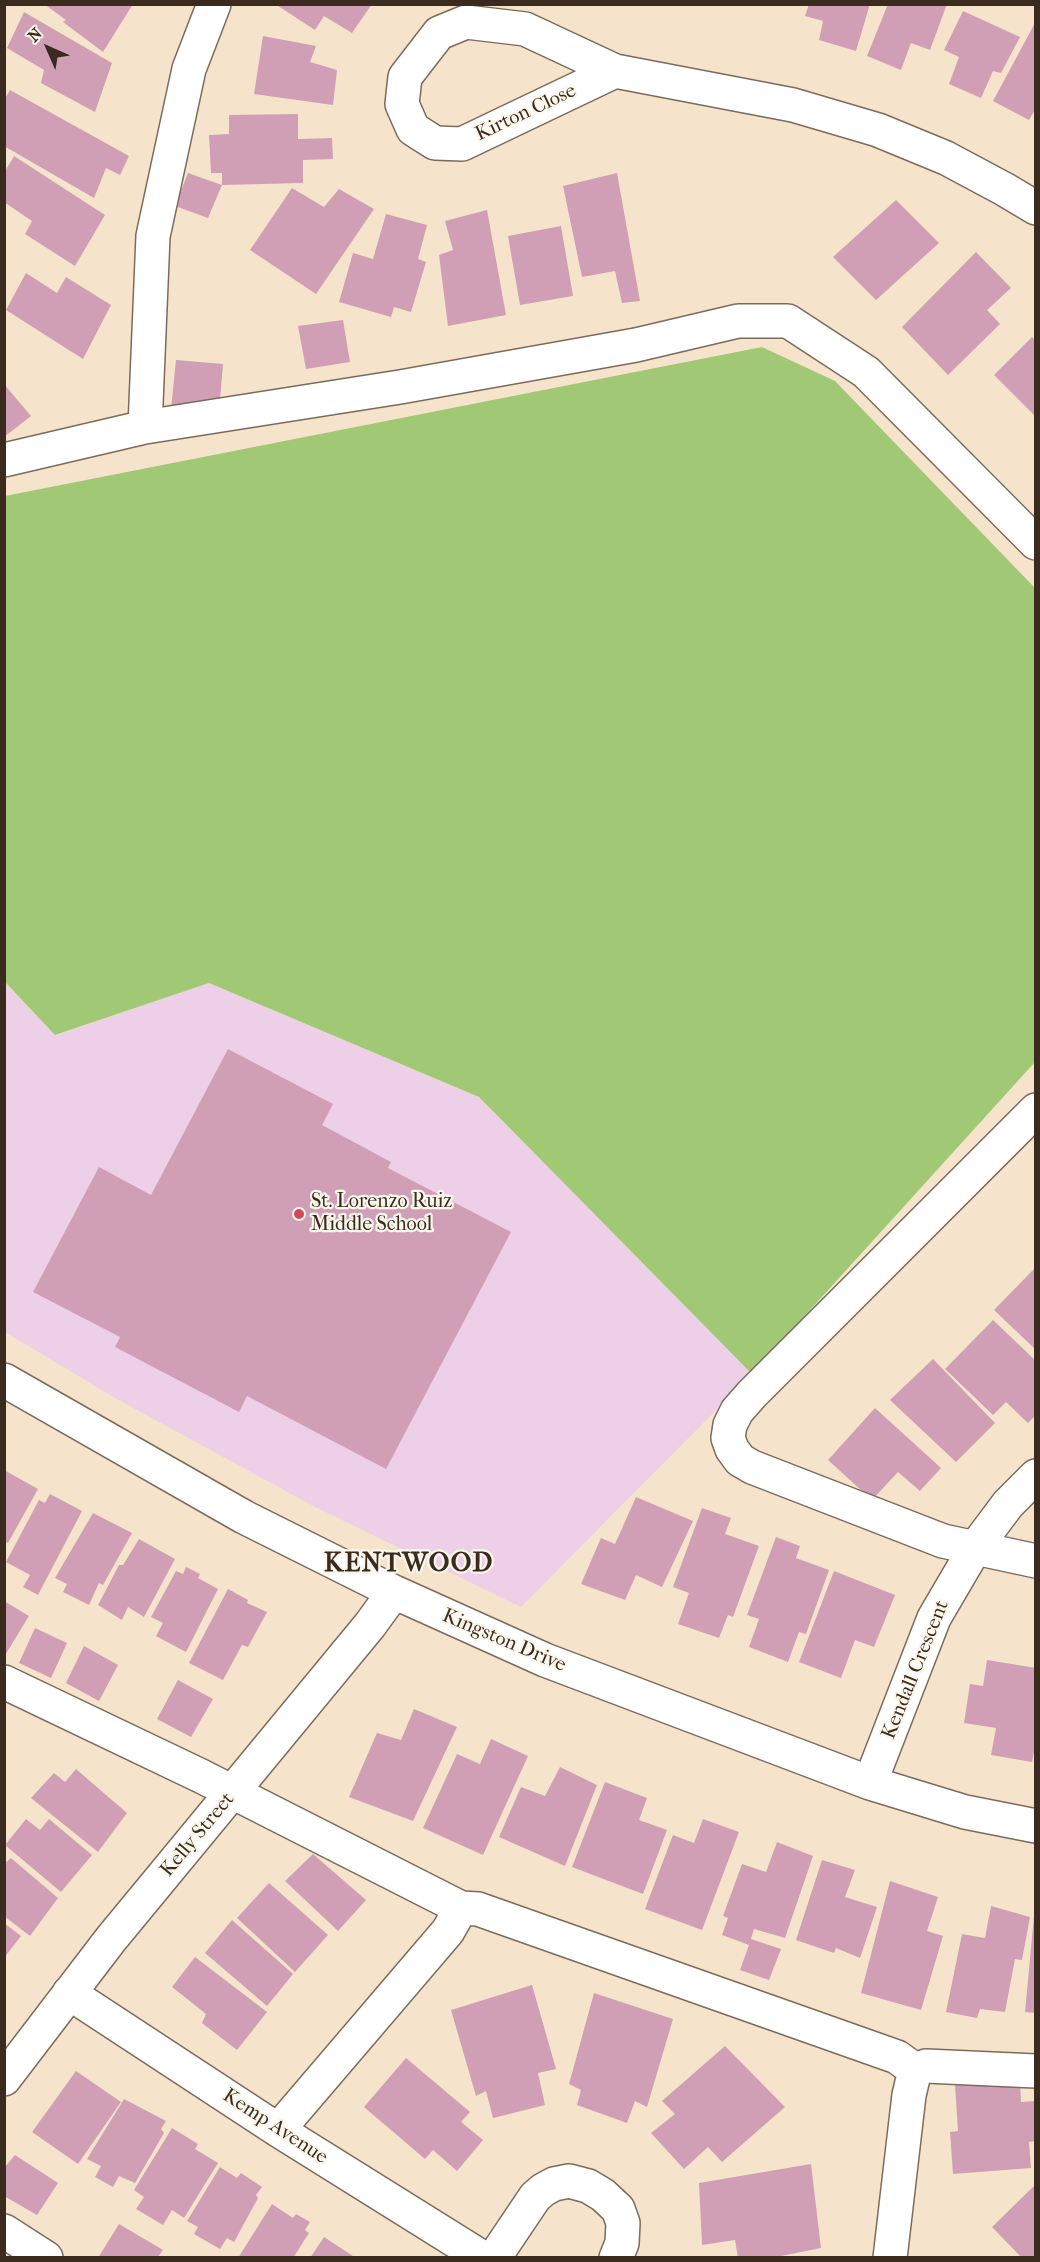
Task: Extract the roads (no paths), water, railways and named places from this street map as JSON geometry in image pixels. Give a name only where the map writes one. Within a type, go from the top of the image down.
[{"type":"street","points":[[145,427],[153,236],[189,69],[214,4]]},
{"type":"street","name":"Kirton Close","points":[[615,71],[462,144],[435,143],[420,134],[413,129],[402,104],[405,77],[439,33],[466,22],[525,29],[615,71],[732,92],[843,118],[913,143],[946,158],[1035,208]]},
{"type":"street","points":[[4,460],[145,427],[400,387],[636,345],[738,321],[788,321],[866,372],[1035,543]]},
{"type":"street","points":[[1035,1110],[736,1411],[728,1438],[740,1460],[752,1467],[943,1541],[1035,1561]]},
{"type":"street","name":"Kingston Drive","points":[[4,1380],[244,1517],[394,1592],[545,1660],[870,1783],[955,1810],[1035,1826]]},
{"type":"street","name":"Kendall Crescent","points":[[870,1783],[934,1618],[975,1548],[1008,1504],[1035,1476]]},
{"type":"street","name":"Kelly Street","points":[[4,2079],[69,1993],[370,1625],[394,1592]]},
{"type":"street","points":[[4,1682],[233,1792],[461,1908],[478,1909],[897,2057],[915,2070]]},
{"type":"street","points":[[278,2130],[448,1931],[461,1908]]},
{"type":"street","name":"Kemp Avenue","points":[[69,1993],[278,2130],[483,2258]]},
{"type":"street","points":[[915,2070],[926,2066],[1035,2071]]},
{"type":"street","points":[[892,2257],[909,2095],[915,2070]]},
{"type":"street","points":[[494,2258],[535,2197],[554,2184],[569,2181],[588,2186],[603,2194],[618,2209],[623,2223],[622,2243],[616,2258]]},
{"type":"street","points":[[4,2231],[46,2258]]},
{"type":"place","name":"St. Lorenzo Ruiz Middle School","points":[[299,1214]]},
{"type":"district","name":"KENTWOOD","points":[[409,1565]]}]
